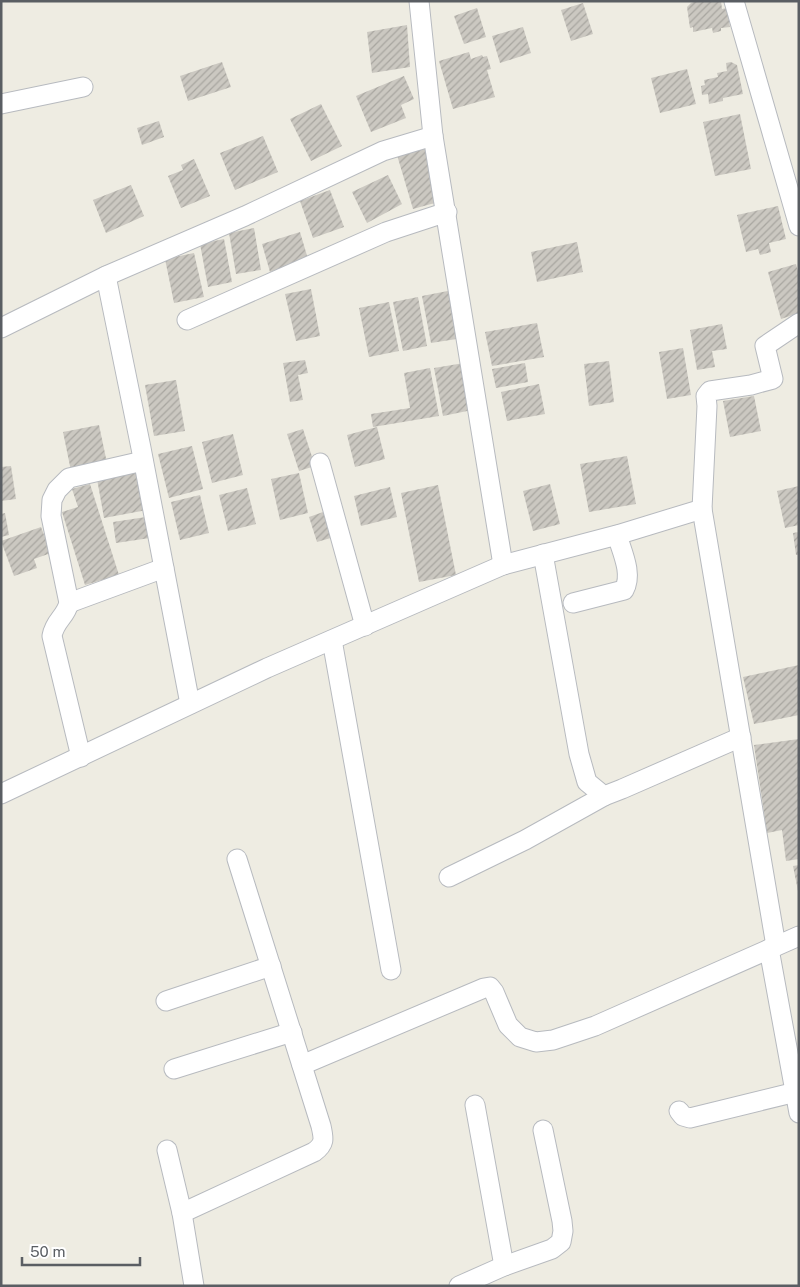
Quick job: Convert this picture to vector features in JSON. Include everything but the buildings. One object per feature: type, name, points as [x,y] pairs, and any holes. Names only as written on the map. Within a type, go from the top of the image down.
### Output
[{"type":"street","points":[[419,1],[433,136],[447,212],[503,565]]},
{"type":"street","points":[[734,1],[799,226]]},
{"type":"street","points":[[1,104],[83,87]]},
{"type":"street","points":[[1,328],[106,276],[245,216],[383,151],[433,136]]},
{"type":"street","points":[[186,320],[386,232],[447,212]]},
{"type":"street","points":[[106,276],[190,704]]},
{"type":"street","points":[[799,323],[765,346],[773,379],[751,386],[710,391],[706,396],[702,509],[740,736],[799,1113]]},
{"type":"street","points":[[81,757],[52,636],[58,620],[66,614],[69,603],[51,516],[52,500],[57,490],[69,478],[143,461]]},
{"type":"street","points":[[320,463],[365,626]]},
{"type":"street","points":[[1,794],[268,668],[503,565],[702,509]]},
{"type":"street","points":[[573,603],[624,590],[628,575],[617,534]]},
{"type":"street","points":[[543,554],[579,754],[587,782],[604,796]]},
{"type":"street","points":[[69,603],[164,568]]},
{"type":"street","points":[[332,640],[391,970]]},
{"type":"street","points":[[448,876],[525,840],[604,796],[740,736]]},
{"type":"street","points":[[182,1213],[314,1152],[321,1147],[324,1138],[322,1126],[237,859]]},
{"type":"street","points":[[302,1065],[490,987],[508,1025],[520,1037],[536,1042],[553,1040],[595,1026],[799,936]]},
{"type":"street","points":[[166,1001],[271,966]]},
{"type":"street","points":[[174,1070],[292,1032]]},
{"type":"street","points":[[679,1111],[683,1116],[690,1118],[796,1092]]},
{"type":"street","points":[[475,1106],[504,1266]]},
{"type":"street","points":[[459,1286],[552,1248],[561,1242],[563,1232],[562,1221],[543,1130]]},
{"type":"street","points":[[167,1150],[182,1213],[194,1286]]}]
